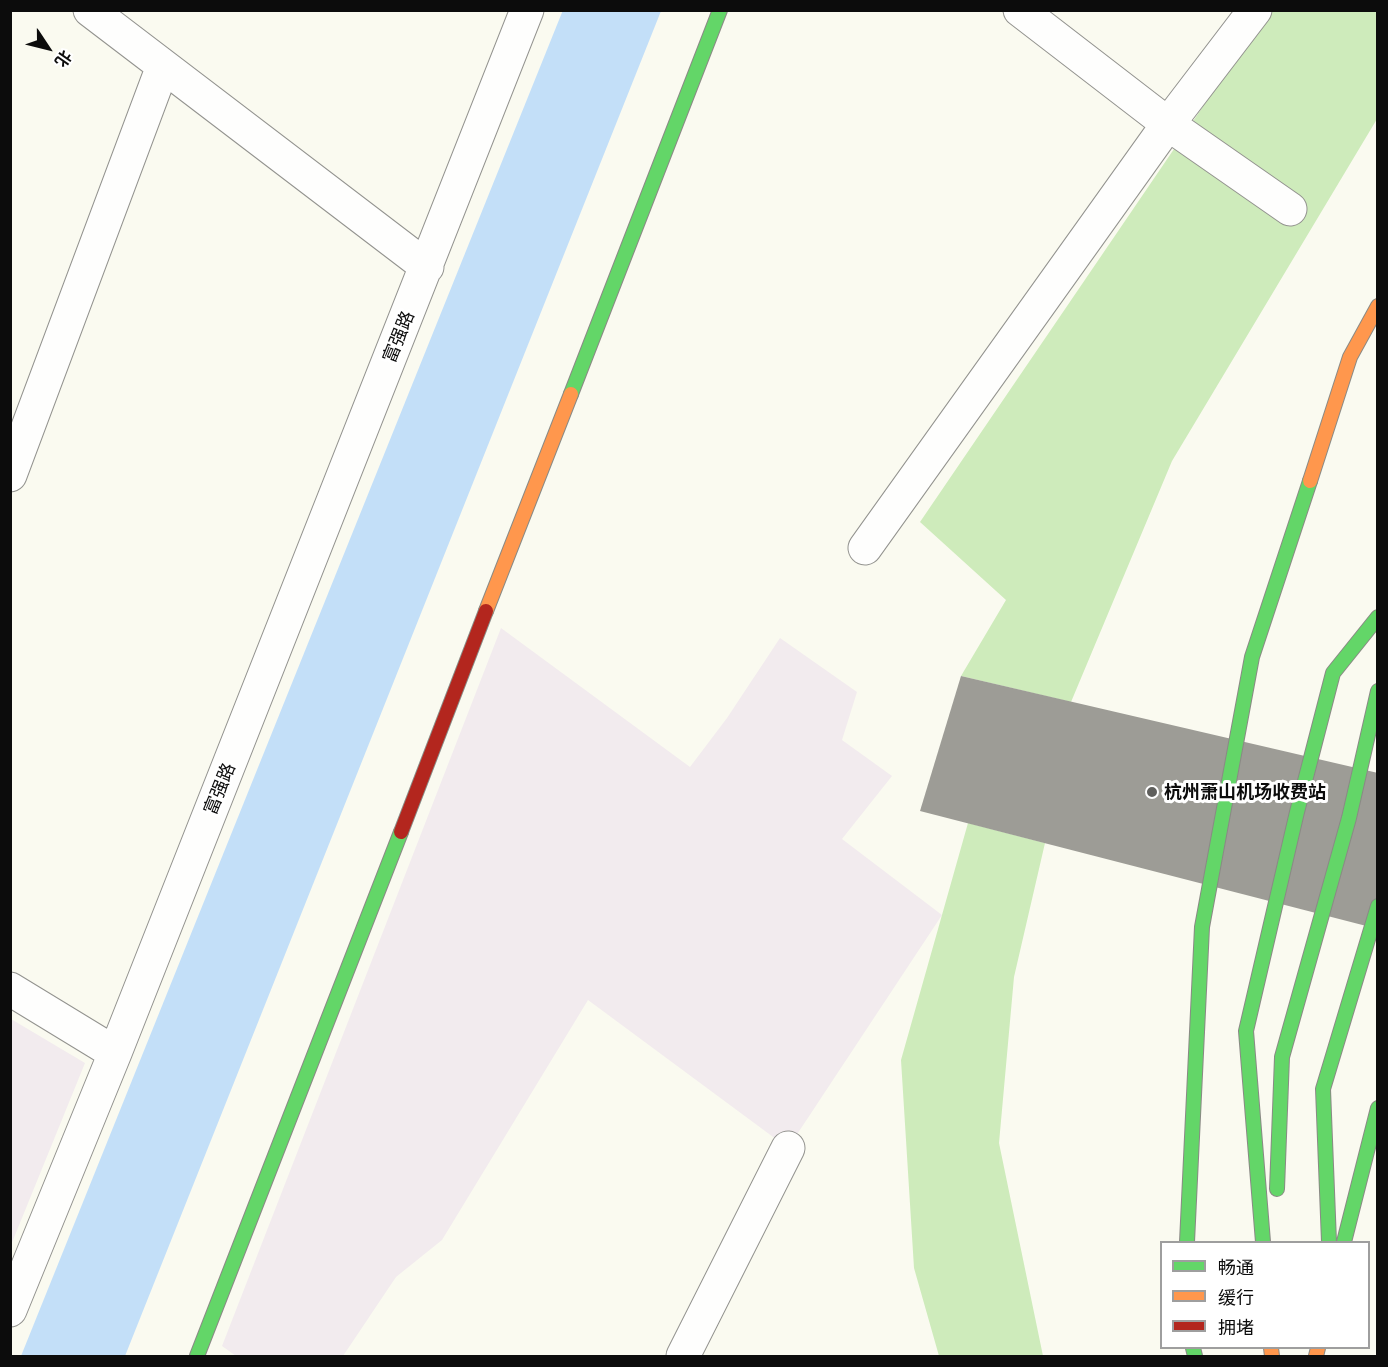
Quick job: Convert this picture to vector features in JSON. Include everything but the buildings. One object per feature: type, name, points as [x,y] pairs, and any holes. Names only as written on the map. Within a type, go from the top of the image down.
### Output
[{"type":"main road","points":[[202,1354],[720,10]]},
{"type":"main road","points":[[1187,1241],[1202,927],[1252,657],[1350,357],[1377,306]]},
{"type":"main road","points":[[1263,1241],[1246,1031],[1297,812],[1333,673],[1377,617]]},
{"type":"main road","points":[[1275,1241],[1282,1057],[1349,818],[1377,691]]},
{"type":"main road","points":[[1329,1241],[1323,1089],[1377,906]]},
{"type":"main road","points":[[1344,1241],[1377,1108]]},
{"type":"street","points":[[90,10],[427,267]]},
{"type":"street","name":"富强路","points":[[10,1310],[115,1053],[527,10]]},
{"type":"street","points":[[1020,10],[1168,124],[1290,209]]},
{"type":"street","points":[[865,548],[1168,124],[1255,10]]},
{"type":"street","points":[[10,475],[163,66]]},
{"type":"street","points":[[10,989],[115,1053]]},
{"type":"street","points":[[683,1356],[788,1148]]},
{"type":"shaded area","points":[[501,628],[690,767],[727,718],[780,638],[857,692],[842,740],[892,776],[842,839],[942,915],[788,1148],[588,1000],[442,1240],[396,1277],[343,1356],[236,1356],[222,1346]]},
{"type":"shaded area","points":[[11,1019],[85,1063],[11,1245]]},
{"type":"green space","points":[[1268,11],[1377,11],[1377,119],[1172,461],[1071,702],[961,676],[1006,600],[920,522]]},
{"type":"green space","points":[[968,823],[1045,843],[1014,977],[999,1143],[1043,1356],[939,1356],[914,1268],[901,1060]]},
{"type":"water","points":[[563,10],[661,11],[125,1356],[21,1356]]},
{"type":"traffic: fast","points":[[571,394],[720,10]]},
{"type":"traffic: fast","points":[[1187,1241],[1202,927],[1252,657],[1310,481]]},
{"type":"traffic: fast","points":[[1263,1241],[1246,1031],[1297,812],[1333,673],[1378,617]]},
{"type":"traffic: fast","points":[[1277,1189],[1282,1057],[1349,818],[1378,691]]},
{"type":"traffic: fast","points":[[197,1356],[401,832]]},
{"type":"traffic: fast","points":[[1329,1241],[1323,1089],[1378,906]]},
{"type":"traffic: fast","points":[[1344,1241],[1378,1108]]},
{"type":"traffic: fast","points":[[1193,1349],[1195,1356]]},
{"type":"traffic: slow","points":[[1310,481],[1350,357],[1378,306]]},
{"type":"traffic: slow","points":[[486,611],[571,394]]},
{"type":"traffic: slow","points":[[1271,1349],[1272,1356]]},
{"type":"traffic: slow","points":[[1316,1356],[1318,1349]]},
{"type":"traffic: jam","points":[[401,832],[486,611]]},
{"type":"place","name":"杭州萧山机场收费站","points":[[1152,792]]}]
